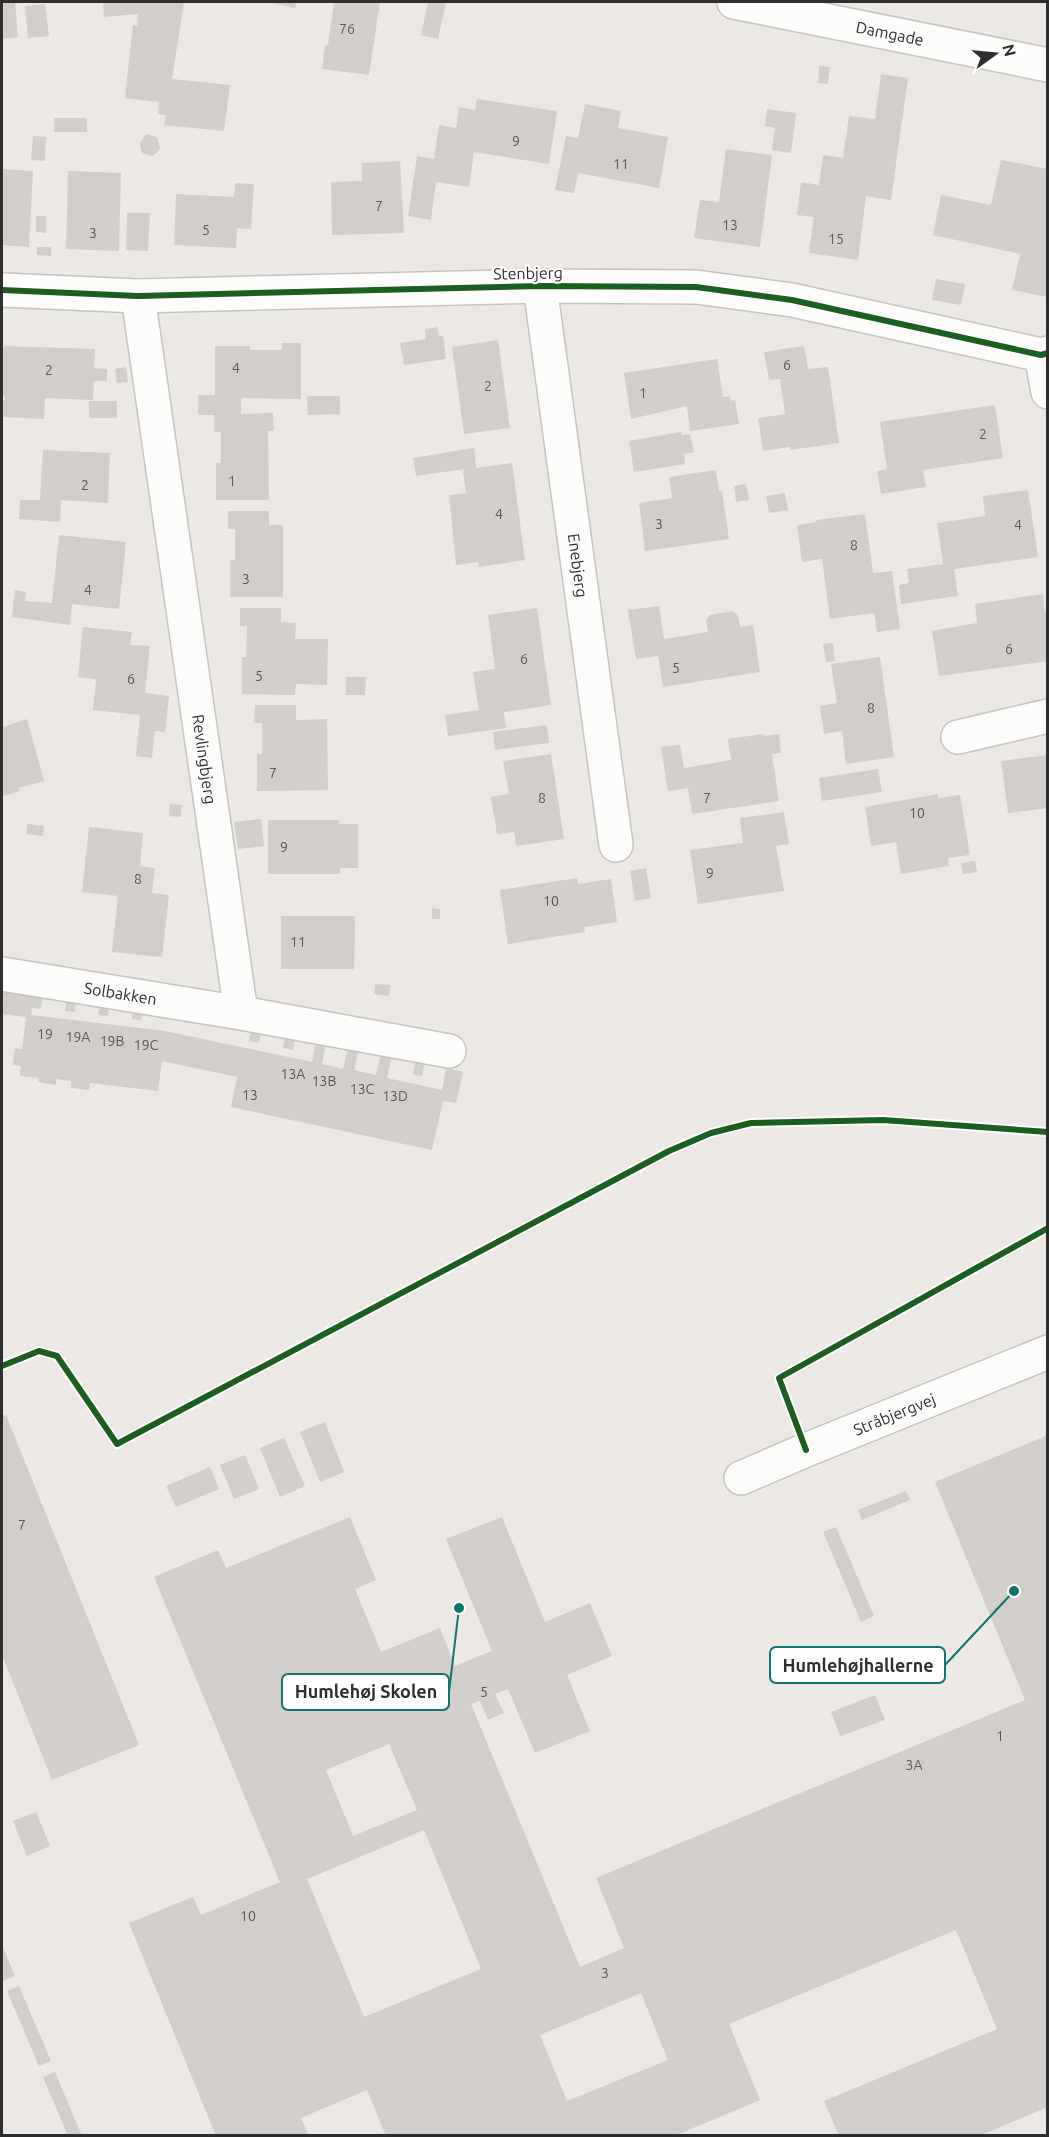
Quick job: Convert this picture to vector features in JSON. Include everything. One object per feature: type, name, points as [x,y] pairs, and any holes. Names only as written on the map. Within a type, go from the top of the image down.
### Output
[{"type":"street","name":"Damgade","points":[[734,2],[1047,65]]},
{"type":"street","name":"Stenbjerg","points":[[2,290],[138,297],[540,286],[696,287],[792,300],[1044,354]]},
{"type":"street","name":"Enebjerg","points":[[540,286],[616,845]]},
{"type":"street","name":"Revlingbjerg","points":[[138,297],[241,1013]]},
{"type":"street","points":[[1044,354],[1047,392]]},
{"type":"street","points":[[958,737],[1047,716]]},
{"type":"street","name":"Solbakken","points":[[2,974],[241,1013]]},
{"type":"street","points":[[241,1013],[448,1051]]},
{"type":"street","name":"Stråbjergvej","points":[[741,1478],[1047,1352]]},
{"type":"building","points":[[2,2],[15,2],[18,37],[2,39]]},
{"type":"building","points":[[103,2],[184,2],[172,79],[230,85],[224,131],[164,125],[166,115],[158,114],[159,102],[125,98],[133,25],[137,26],[138,14],[104,17]]},
{"type":"building","points":[[266,2],[297,2],[295,8]]},
{"type":"building","points":[[334,2],[380,2],[369,75],[322,69]]},
{"type":"building","points":[[428,2],[446,2],[438,39],[421,35]]},
{"type":"building","points":[[45,4],[49,36],[28,38],[25,6]]},
{"type":"building","points":[[819,66],[830,67],[828,84],[818,83]]},
{"type":"building","points":[[881,74],[908,78],[891,200],[866,196],[858,260],[809,253],[814,217],[797,215],[801,182],[819,185],[823,155],[843,158],[849,116],[875,119]]},
{"type":"building","points":[[477,99],[557,111],[549,164],[474,152],[469,187],[436,182],[431,220],[408,216],[417,156],[434,159],[439,125],[456,128],[459,107],[475,110]]},
{"type":"building","points":[[585,104],[621,111],[618,128],[668,137],[659,188],[578,173],[574,193],[555,190],[566,136],[578,138]]},
{"type":"building","points":[[767,109],[796,113],[791,153],[772,150],[775,128],[765,126]]},
{"type":"building","points":[[54,118],[87,118],[87,132],[54,132]]},
{"type":"building","points":[[146,134],[157,137],[160,149],[153,156],[142,153],[140,143]]},
{"type":"building","points":[[33,136],[46,137],[45,161],[31,160]]},
{"type":"building","points":[[726,149],[772,155],[760,247],[694,238],[700,200],[719,202]]},
{"type":"building","points":[[1001,160],[1048,169],[1048,297],[1012,290],[1020,254],[933,235],[941,195],[991,205]]},
{"type":"building","points":[[400,161],[404,233],[332,235],[331,182],[362,181],[362,163]]},
{"type":"building","points":[[2,169],[33,171],[29,247],[2,245]]},
{"type":"building","points":[[68,171],[121,173],[119,251],[66,249]]},
{"type":"building","points":[[235,183],[254,184],[251,229],[237,228],[236,248],[174,245],[176,194],[234,197]]},
{"type":"building","points":[[127,213],[150,213],[148,251],[126,250]]},
{"type":"building","points":[[36,216],[46,216],[46,233],[36,232]]},
{"type":"building","points":[[37,247],[51,247],[51,256],[37,255]]},
{"type":"building","points":[[936,279],[965,284],[961,305],[932,300]]},
{"type":"building","points":[[437,327],[439,336],[443,336],[446,359],[404,365],[400,343],[426,339],[425,329]]},
{"type":"building","points":[[498,340],[510,428],[464,434],[452,347]]},
{"type":"building","points":[[282,343],[301,343],[301,399],[241,398],[241,414],[273,413],[274,431],[268,431],[269,500],[216,500],[216,463],[221,463],[221,432],[214,432],[214,415],[198,415],[198,395],[215,395],[215,346],[250,346],[250,350],[282,350]]},
{"type":"building","points":[[4,346],[95,349],[94,368],[107,369],[107,381],[94,381],[93,400],[45,398],[44,419],[3,417],[2,400],[5,400],[5,397],[2,396],[2,348]]},
{"type":"building","points":[[804,346],[808,369],[828,367],[839,443],[790,450],[790,447],[763,451],[758,418],[785,414],[780,379],[769,380],[764,352]]},
{"type":"building","points":[[717,359],[723,397],[730,396],[731,401],[735,400],[739,424],[690,431],[687,406],[631,419],[624,373]]},
{"type":"building","points":[[126,367],[128,382],[117,383],[115,369]]},
{"type":"building","points":[[307,396],[340,396],[340,414],[308,415]]},
{"type":"building","points":[[89,401],[117,401],[117,418],[89,418]]},
{"type":"building","points":[[995,405],[1003,458],[923,470],[926,487],[881,494],[877,471],[887,469],[880,422]]},
{"type":"building","points":[[681,432],[682,435],[690,434],[694,452],[684,454],[685,464],[634,472],[629,441]]},
{"type":"building","points":[[474,448],[476,468],[512,463],[525,560],[479,567],[478,562],[456,565],[449,495],[466,493],[463,472],[465,469],[416,476],[413,458]]},
{"type":"building","points":[[43,450],[110,453],[108,503],[61,500],[60,522],[19,519],[20,500],[40,500]]},
{"type":"building","points":[[716,470],[719,491],[722,491],[729,539],[645,551],[639,503],[672,498],[669,477]]},
{"type":"building","points":[[746,484],[749,500],[736,502],[734,486]]},
{"type":"building","points":[[1028,490],[1038,557],[954,569],[958,596],[901,604],[899,585],[909,583],[907,569],[943,564],[937,523],[985,516],[983,496]]},
{"type":"building","points":[[785,493],[788,510],[769,513],[766,496]]},
{"type":"building","points":[[228,511],[269,511],[269,525],[283,525],[283,597],[230,597],[230,560],[235,560],[235,529],[228,529]]},
{"type":"building","points":[[865,514],[873,573],[892,571],[900,629],[877,632],[874,613],[830,619],[822,559],[802,562],[797,525],[817,522],[816,520]]},
{"type":"building","points":[[59,535],[126,542],[119,609],[72,604],[70,625],[12,617],[15,590],[26,592],[25,601],[52,603]]},
{"type":"building","points":[[1043,594],[1045,613],[1048,613],[1048,661],[939,676],[932,631],[977,623],[975,604]]},
{"type":"building","points":[[659,606],[664,639],[708,632],[706,620],[710,615],[732,611],[738,616],[740,627],[753,625],[760,672],[663,687],[658,656],[636,659],[628,610]]},
{"type":"building","points":[[240,608],[281,608],[281,622],[296,623],[295,639],[328,639],[327,685],[296,684],[295,695],[242,694],[242,657],[246,657],[247,626],[240,626]]},
{"type":"building","points":[[537,608],[551,705],[504,712],[506,728],[448,736],[445,715],[479,710],[473,672],[495,669],[488,615]]},
{"type":"building","points":[[83,627],[132,632],[130,645],[150,646],[145,693],[169,696],[165,732],[155,731],[152,758],[136,756],[140,715],[93,710],[96,679],[78,677]]},
{"type":"building","points":[[833,643],[835,661],[826,662],[823,644]]},
{"type":"building","points":[[880,657],[894,757],[846,764],[842,731],[824,734],[820,706],[837,703],[831,664]]},
{"type":"building","points":[[346,677],[366,677],[365,695],[346,695]]},
{"type":"building","points":[[255,705],[296,705],[296,720],[327,719],[328,790],[257,791],[257,754],[262,754],[262,723],[254,723]]},
{"type":"building","points":[[27,719],[44,781],[19,788],[20,791],[4,796],[2,727]]},
{"type":"building","points":[[547,725],[549,743],[495,750],[493,732]]},
{"type":"building","points":[[763,734],[764,736],[779,734],[781,753],[772,754],[779,801],[692,814],[688,788],[668,791],[661,747],[680,745],[684,768],[731,760],[728,739]]},
{"type":"building","points":[[551,754],[564,839],[516,846],[514,832],[497,834],[491,797],[509,794],[503,761]]},
{"type":"building","points":[[1048,755],[1048,808],[1008,813],[1001,761]]},
{"type":"building","points":[[878,769],[882,792],[822,801],[819,778]]},
{"type":"building","points":[[938,794],[938,798],[960,795],[970,855],[948,858],[949,866],[901,874],[896,842],[871,846],[865,807]]},
{"type":"building","points":[[170,804],[182,805],[181,817],[169,816]]},
{"type":"building","points":[[784,812],[789,844],[776,846],[784,891],[698,904],[690,850],[743,843],[740,818]]},
{"type":"building","points":[[261,819],[264,846],[238,849],[234,822]]},
{"type":"building","points":[[268,820],[339,820],[339,824],[358,824],[358,868],[340,868],[340,874],[268,874]]},
{"type":"building","points":[[27,824],[44,826],[43,836],[26,834]]},
{"type":"building","points":[[89,827],[143,833],[140,866],[155,868],[152,893],[169,895],[162,957],[112,952],[118,896],[82,892]]},
{"type":"building","points":[[975,861],[977,872],[963,874],[961,863]]},
{"type":"building","points":[[646,868],[651,898],[635,901],[630,871]]},
{"type":"building","points":[[577,878],[578,884],[611,879],[617,922],[584,927],[585,932],[508,944],[500,890]]},
{"type":"building","points":[[432,908],[440,909],[440,919],[432,919]]},
{"type":"building","points":[[281,916],[355,916],[354,969],[281,969]]},
{"type":"building","points":[[375,984],[390,985],[389,996],[374,994]]},
{"type":"building","points":[[2,990],[43,995],[41,1009],[32,1008],[31,1015],[165,1031],[312,1062],[316,1040],[326,1042],[322,1064],[343,1069],[348,1047],[359,1049],[354,1070],[376,1075],[381,1054],[392,1056],[387,1078],[442,1090],[446,1068],[463,1072],[456,1103],[443,1101],[432,1150],[231,1107],[237,1077],[162,1061],[158,1091],[90,1083],[89,1090],[71,1088],[71,1081],[56,1079],[56,1085],[38,1082],[39,1078],[20,1076],[21,1066],[13,1065],[15,1048],[22,1049],[26,1017],[2,1014]]},
{"type":"building","points":[[67,997],[76,998],[75,1012],[65,1011]]},
{"type":"building","points":[[100,1001],[109,1002],[108,1016],[98,1015]]},
{"type":"building","points":[[134,1005],[143,1006],[141,1020],[132,1019]]},
{"type":"building","points":[[252,1026],[262,1028],[259,1043],[249,1041]]},
{"type":"building","points":[[285,1034],[295,1035],[293,1050],[283,1048]]},
{"type":"building","points":[[415,1061],[425,1063],[422,1076],[413,1075]]},
{"type":"building","points":[[6,1415],[139,1745],[52,1780],[2,1655],[2,1416]]},
{"type":"building","points":[[325,1422],[344,1472],[320,1482],[300,1432]]},
{"type":"building","points":[[1048,1435],[1048,2107],[979,2136],[839,2136],[824,2101],[997,2029],[956,1930],[729,2024],[760,2100],[674,2136],[386,2136],[367,2090],[301,2118],[309,2136],[216,2136],[129,1923],[193,1897],[201,1915],[280,1882],[154,1577],[218,1550],[226,1568],[350,1517],[376,1580],[355,1589],[381,1652],[440,1628],[455,1666],[492,1651],[446,1539],[502,1517],[545,1622],[590,1603],[612,1656],[567,1675],[590,1731],[535,1753],[508,1689],[495,1694],[504,1713],[488,1720],[480,1701],[471,1704],[580,1967],[624,1948],[596,1878],[1025,1700],[935,1482]],"holes":[[[389,1744],[417,1810],[353,1836],[326,1770]],[[424,1830],[481,1969],[364,2017],[307,1879]],[[641,1993],[668,2060],[567,2101],[540,2035]]]},
{"type":"building","points":[[284,1438],[305,1486],[280,1497],[260,1448]]},
{"type":"building","points":[[245,1455],[259,1489],[234,1499],[220,1465]]},
{"type":"building","points":[[210,1467],[219,1489],[176,1507],[166,1486]]},
{"type":"building","points":[[906,1491],[910,1500],[862,1520],[858,1510]]},
{"type":"building","points":[[836,1527],[874,1616],[861,1622],[823,1532]]},
{"type":"building","points":[[875,1695],[885,1720],[840,1736],[831,1712]]},
{"type":"building","points":[[36,1812],[50,1846],[27,1856],[13,1821]]},
{"type":"building","points":[[2,1945],[15,1976],[3,1981],[2,1978]]},
{"type":"building","points":[[19,1986],[51,2061],[39,2066],[7,1991]]},
{"type":"building","points":[[55,2072],[82,2136],[68,2136],[43,2077]]},
{"type":"cycle path","points":[[2,290],[138,296],[540,286],[696,287],[792,300],[1041,355],[1048,353]]},
{"type":"cycle path","points":[[2,1366],[39,1351],[57,1356],[117,1444],[669,1151],[711,1133],[751,1123],[883,1120],[1048,1132]]},
{"type":"cycle path","points":[[806,1450],[779,1378],[1048,1228]]},
{"type":"place","name":"Humlehøjhallerne","points":[[1014,1591]]},
{"type":"place","name":"Humlehøj Skolen","points":[[459,1608]]}]
